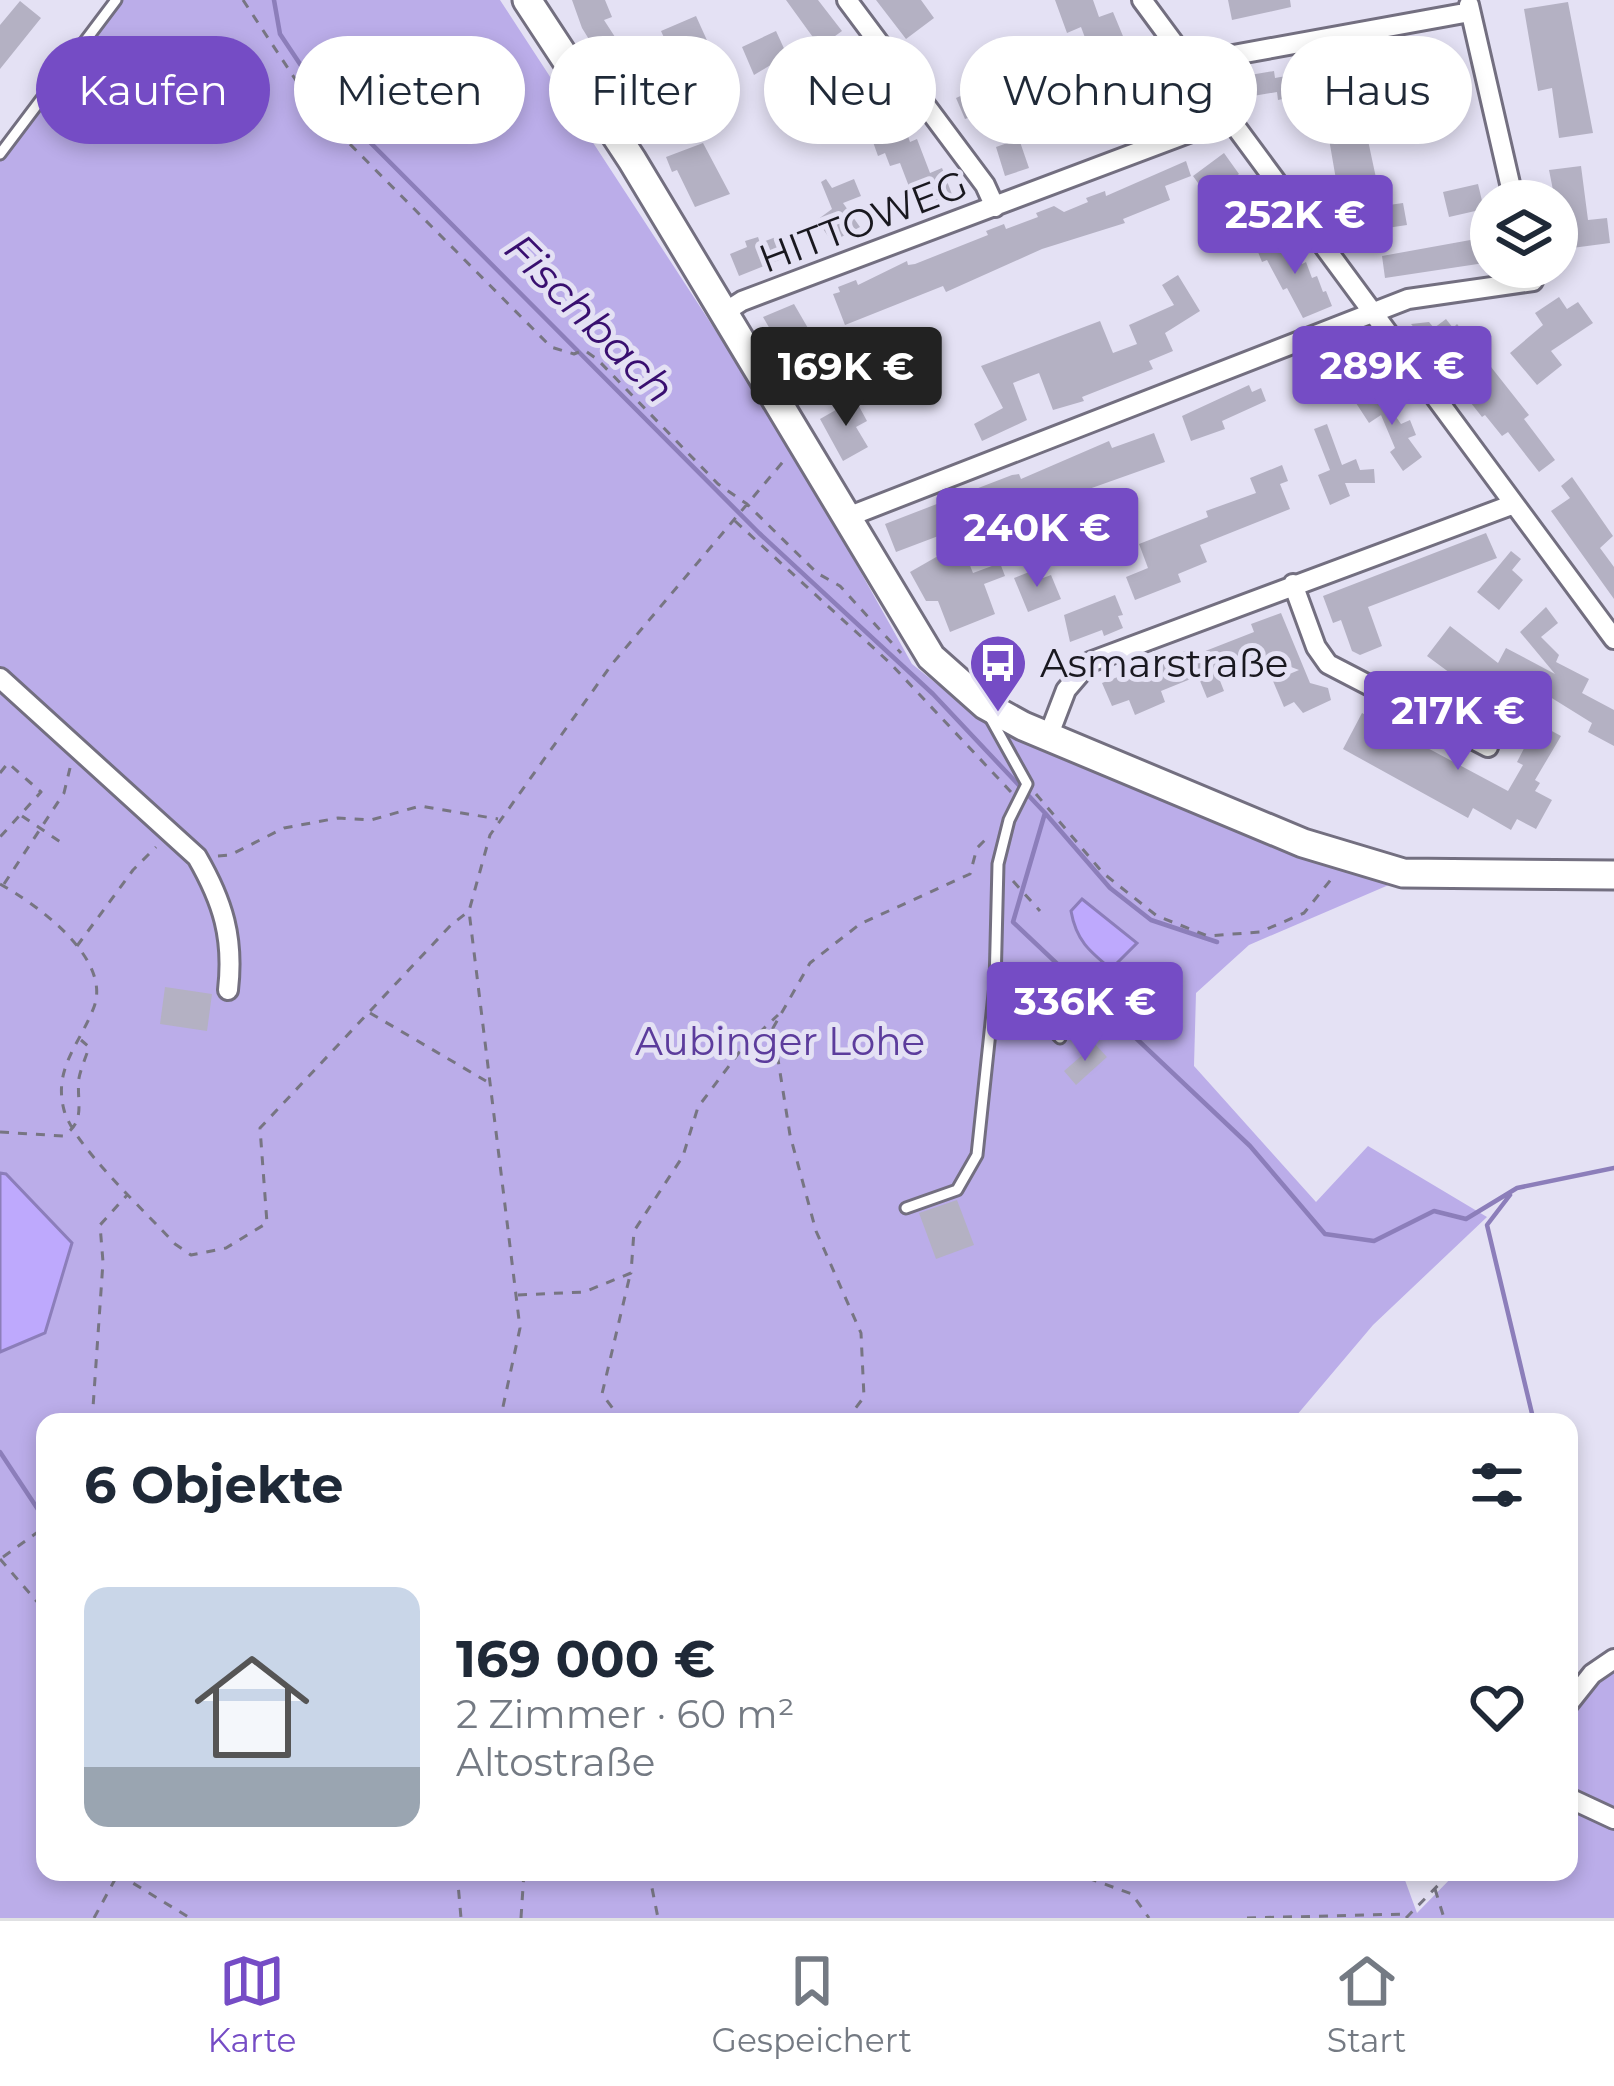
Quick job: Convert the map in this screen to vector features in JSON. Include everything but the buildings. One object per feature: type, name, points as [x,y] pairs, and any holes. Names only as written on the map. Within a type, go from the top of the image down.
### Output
[{"type":"main road","points":[[527,0],[725,312],[931,657],[985,705],[1304,843],[1403,873],[1614,875]]},
{"type":"street","points":[[848,0],[985,185],[995,207]]},
{"type":"street","points":[[1142,0],[1169,36]]},
{"type":"street","points":[[1257,50],[1469,6],[1509,180]]},
{"type":"street","name":"HITTOWEG","points":[[725,312],[1161,144]]},
{"type":"street","points":[[1249,144],[1614,639]]},
{"type":"street","points":[[844,518],[1408,299],[1470,286]]},
{"type":"street","points":[[1048,736],[1066,690],[1090,662],[1514,504]]},
{"type":"street","points":[[1293,584],[1316,647],[1328,664],[1488,747]]},
{"type":"street","points":[[0,678],[196,857],[227,920],[232,955],[228,990]]},
{"type":"street","points":[[1578,1692],[1592,1674],[1614,1659]]},
{"type":"street","points":[[1578,1802],[1614,1820]]},
{"type":"lane","points":[[0,154],[116,0]]},
{"type":"lane","points":[[907,1208],[957,1190],[973,1168],[993,1005],[998,864],[1009,820],[1027,784],[985,705]]},
{"type":"lane","points":[[993,1005],[1011,1002],[1033,1011],[1060,1038]]},
{"type":"path","points":[[243,0],[307,97],[335,129],[538,335],[551,347],[574,354],[584,350],[627,386],[718,484],[747,505],[817,573],[840,586],[907,659]]},
{"type":"path","points":[[502,1413],[520,1328],[469,910],[490,835],[612,664],[800,441]]},
{"type":"path","points":[[735,520],[890,663],[1018,800]]},
{"type":"path","points":[[76,746],[64,793],[1,885],[46,914],[77,946],[95,981],[96,1003],[59,1081],[72,1131],[175,1244],[191,1255],[226,1248],[267,1222],[260,1128],[469,910]]},
{"type":"path","points":[[0,772],[8,764],[40,792],[0,837]]},
{"type":"path","points":[[1027,784],[1103,873],[1156,916],[1208,936],[1260,932],[1304,913],[1350,857]]},
{"type":"path","points":[[196,857],[230,855],[284,828],[338,818],[371,820],[420,806],[500,819]]},
{"type":"path","points":[[20,815],[62,842]]},
{"type":"path","points":[[77,946],[134,870],[170,832]]},
{"type":"path","points":[[851,1413],[864,1397],[861,1333],[816,1231],[790,1136],[773,1028],[810,963],[860,924],[970,874],[977,848],[992,833]]},
{"type":"path","points":[[1014,882],[1040,911]]},
{"type":"path","points":[[616,1413],[602,1394],[631,1273],[634,1231],[683,1156],[698,1107],[741,1050],[784,1009]]},
{"type":"path","points":[[368,1012],[489,1082]]},
{"type":"path","points":[[0,1132],[63,1136],[72,1131],[78,1122],[79,1080],[89,1047],[78,1037]]},
{"type":"path","points":[[93,1413],[103,1262],[100,1225],[129,1192]]},
{"type":"path","points":[[516,1295],[584,1292],[631,1273]]},
{"type":"path","points":[[36,1534],[0,1559],[36,1601]]},
{"type":"path","points":[[94,1918],[114,1881]]},
{"type":"path","points":[[131,1881],[190,1918]]},
{"type":"path","points":[[458,1881],[461,1918]]},
{"type":"path","points":[[521,1918],[523,1881]]},
{"type":"path","points":[[652,1881],[658,1918]]},
{"type":"path","points":[[1096,1881],[1132,1894],[1149,1918]]},
{"type":"path","points":[[1247,1918],[1406,1916],[1441,1881]]},
{"type":"path","points":[[1435,1887],[1444,1918]]},
{"type":"green space","name":"Aubinger Lohe","points":[[122,0],[500,0],[523,36],[294,36],[294,144],[525,144],[525,38],[549,75],[549,144],[594,144],[787,440],[912,664],[977,716],[1391,884],[1249,945],[1196,993],[1194,1066],[1316,1202],[1368,1146],[1487,1217],[1373,1325],[1299,1413],[36,1413],[36,1881],[1405,1881],[1417,1913],[1448,1881],[1578,1881],[1578,1809],[1614,1826],[1614,1918],[0,1918],[0,1352],[45,1333],[72,1244],[0,1173],[0,161],[36,113],[36,144],[270,144],[270,36],[95,36]]},
{"type":"green space","points":[[1614,1664],[1614,1817],[1578,1800],[1579,1696]]},
{"type":"shaded area","points":[[1082,899],[1137,943],[1111,969],[1076,930],[1071,911]]},
{"type":"shaded area","points":[[0,1173],[72,1243],[45,1333],[0,1352]]},
{"type":"waterway","name":"Fischbach","points":[[274,0],[280,34],[316,88],[759,533],[933,694],[1045,813],[1013,922],[1250,1146],[1325,1234],[1374,1241],[1434,1211],[1466,1219],[1517,1188],[1614,1168]]},
{"type":"waterway","points":[[1045,813],[1110,888],[1151,920],[1217,942]]},
{"type":"waterway","points":[[1510,1195],[1487,1225],[1532,1413]]},
{"type":"waterway","points":[[0,1452],[36,1506]]},
{"type":"place","name":"Asmarstraße","points":[[998,714]]}]
